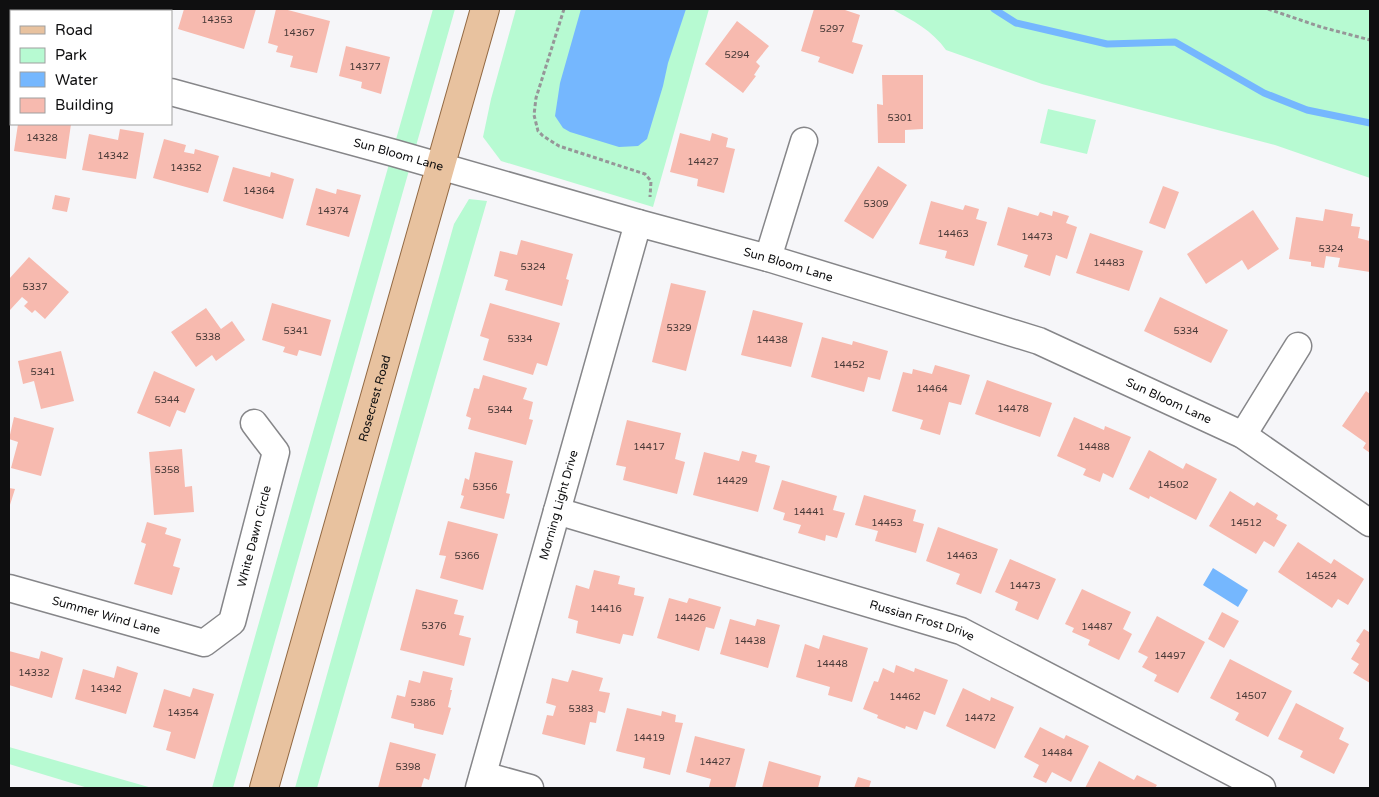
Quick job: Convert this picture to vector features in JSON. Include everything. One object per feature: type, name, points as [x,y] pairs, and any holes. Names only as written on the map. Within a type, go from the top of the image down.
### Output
[{"type":"main road","name":"Rosecrest Road","points":[[264,788],[485,9]]},
{"type":"street","name":"Sun Bloom Lane","points":[[172,92],[768,258],[1039,341],[1243,435],[1370,523]]},
{"type":"street","points":[[768,258],[804,141]]},
{"type":"street","name":"Morning Light Drive","points":[[481,781],[638,223]]},
{"type":"street","points":[[1243,435],[1298,346]]},
{"type":"street","name":"White Dawn Circle","points":[[204,643],[232,622],[276,452],[254,423]]},
{"type":"street","name":"Russian Frost Drive","points":[[557,510],[961,631],[1262,788]]},
{"type":"street","name":"Summer Wind Lane","points":[[9,588],[204,643]]},
{"type":"street","points":[[481,781],[530,788]]},
{"type":"path","points":[[563,9],[536,98],[535,123],[543,136],[559,146],[645,174],[651,181],[650,197]]},
{"type":"path","points":[[1268,9],[1321,27],[1370,40]]},
{"type":"green space","points":[[433,9],[455,9],[233,788],[212,788]]},
{"type":"green space","points":[[516,9],[709,9],[653,207],[501,161],[483,137],[491,99]]},
{"type":"green space","points":[[892,9],[1370,9],[1370,178],[1275,145],[1042,84],[946,50],[935,37]]},
{"type":"green space","points":[[1048,109],[1096,120],[1087,154],[1040,143]]},
{"type":"green space","points":[[469,199],[487,201],[317,788],[295,788],[454,224]]},
{"type":"green space","points":[[9,747],[152,788],[88,788],[9,764]]},
{"type":"water","points":[[581,9],[686,9],[668,63],[647,139],[638,146],[619,147],[570,132],[563,128],[555,116],[560,83]]},
{"type":"water","points":[[1213,568],[1248,590],[1238,607],[1203,585]]},
{"type":"building","points":[[124,9],[161,9],[160,10]]},
{"type":"building","points":[[184,9],[256,9],[244,49],[178,29]]},
{"type":"building","points":[[276,9],[284,9],[330,21],[317,73],[290,67],[293,56],[276,52],[278,46],[268,43]]},
{"type":"building","points":[[814,9],[842,9],[860,15],[852,42],[863,45],[853,74],[818,62],[820,57],[801,51]]},
{"type":"building","points":[[737,21],[769,46],[756,62],[760,66],[754,75],[756,76],[743,93],[705,64]]},
{"type":"building","points":[[346,46],[390,57],[381,94],[361,88],[362,82],[339,76]]},
{"type":"building","points":[[882,75],[923,75],[923,129],[905,130],[905,143],[878,143],[877,104],[883,105]]},
{"type":"building","points":[[18,125],[71,125],[66,159],[14,151]]},
{"type":"building","points":[[120,129],[144,133],[136,179],[82,170],[89,134],[118,140]]},
{"type":"building","points":[[680,133],[710,141],[712,133],[728,138],[726,147],[735,149],[724,193],[697,186],[698,179],[670,172]]},
{"type":"building","points":[[164,139],[186,145],[184,152],[194,154],[195,149],[219,156],[208,193],[153,178]]},
{"type":"building","points":[[878,166],[907,185],[873,239],[844,221]]},
{"type":"building","points":[[233,167],[270,177],[271,172],[294,179],[283,219],[223,201]]},
{"type":"building","points":[[1163,186],[1179,192],[1165,229],[1149,223]]},
{"type":"building","points":[[316,188],[336,194],[337,189],[361,195],[349,237],[306,225]]},
{"type":"building","points":[[55,195],[70,198],[67,212],[52,209]]},
{"type":"building","points":[[931,201],[963,210],[965,205],[979,209],[976,219],[987,222],[974,266],[945,258],[947,251],[919,244]]},
{"type":"building","points":[[1008,207],[1038,216],[1040,212],[1052,216],[1053,211],[1069,216],[1066,223],[1077,227],[1067,259],[1056,255],[1050,276],[1024,267],[1028,255],[997,245]]},
{"type":"building","points":[[1325,209],[1353,214],[1351,226],[1360,227],[1358,238],[1370,241],[1370,272],[1338,267],[1340,258],[1326,256],[1324,268],[1311,266],[1311,262],[1289,259],[1296,217],[1323,221]]},
{"type":"building","points":[[1253,210],[1279,249],[1248,270],[1242,260],[1206,284],[1187,254]]},
{"type":"building","points":[[1090,233],[1143,251],[1129,291],[1076,273]]},
{"type":"building","points":[[521,240],[573,254],[566,279],[569,280],[562,306],[505,290],[508,280],[494,276],[500,251],[517,255]]},
{"type":"building","points":[[29,257],[69,292],[45,319],[35,310],[32,313],[24,306],[28,302],[22,297],[9,309],[9,279]]},
{"type":"building","points":[[671,283],[706,291],[686,371],[652,362]]},
{"type":"building","points":[[1160,297],[1228,330],[1211,363],[1144,331]]},
{"type":"building","points":[[272,303],[331,320],[321,356],[299,350],[297,356],[283,352],[285,347],[262,340]]},
{"type":"building","points":[[490,303],[560,323],[547,366],[537,363],[533,375],[483,360],[489,339],[480,336]]},
{"type":"building","points":[[206,308],[221,329],[232,321],[245,340],[216,361],[212,355],[196,367],[171,332]]},
{"type":"building","points":[[753,310],[803,323],[791,367],[741,355]]},
{"type":"building","points":[[822,337],[852,345],[853,341],[888,351],[880,380],[868,377],[864,392],[811,377]]},
{"type":"building","points":[[61,351],[74,401],[41,409],[34,381],[23,384],[18,361]]},
{"type":"building","points":[[935,365],[970,375],[961,405],[949,402],[940,435],[920,429],[923,420],[892,411],[903,372],[912,374],[913,369],[932,374]]},
{"type":"building","points":[[154,371],[195,389],[185,413],[177,410],[170,427],[137,413]]},
{"type":"building","points":[[483,375],[527,388],[523,399],[533,402],[529,419],[533,420],[526,445],[468,429],[471,418],[466,416],[474,388],[479,389]]},
{"type":"building","points":[[987,380],[1052,403],[1040,437],[975,414]]},
{"type":"building","points":[[1366,391],[1370,394],[1370,453],[1363,448],[1366,443],[1342,426]]},
{"type":"building","points":[[14,417],[54,428],[41,476],[11,468],[18,442],[9,439]]},
{"type":"building","points":[[1074,417],[1104,430],[1105,426],[1131,437],[1113,478],[1103,473],[1100,482],[1083,475],[1086,469],[1057,456]]},
{"type":"building","points":[[627,420],[681,433],[675,459],[685,462],[677,494],[623,480],[626,467],[616,465]]},
{"type":"building","points":[[182,449],[185,487],[192,486],[194,512],[154,515],[149,452]]},
{"type":"building","points":[[1149,450],[1183,469],[1186,463],[1217,479],[1196,520],[1150,496],[1149,499],[1129,489]]},
{"type":"building","points":[[742,451],[757,455],[755,462],[770,466],[758,512],[693,495],[704,452],[739,461]]},
{"type":"building","points":[[475,452],[513,461],[506,493],[510,494],[504,519],[460,508],[464,496],[461,495],[465,478],[469,480]]},
{"type":"building","points":[[782,480],[837,496],[833,510],[845,513],[837,538],[826,535],[825,541],[798,533],[801,525],[783,520],[785,513],[773,509]]},
{"type":"building","points":[[9,488],[15,489],[9,508]]},
{"type":"building","points":[[1230,491],[1254,506],[1257,502],[1278,515],[1276,519],[1287,525],[1274,547],[1264,541],[1256,554],[1209,526]]},
{"type":"building","points":[[864,495],[916,510],[913,521],[924,524],[916,553],[875,541],[878,531],[855,525]]},
{"type":"building","points":[[448,521],[498,534],[483,590],[440,578],[446,556],[439,555]]},
{"type":"building","points":[[147,522],[167,528],[165,534],[181,539],[173,566],[180,568],[172,595],[134,584],[146,544],[141,542]]},
{"type":"building","points":[[938,527],[998,549],[981,594],[956,584],[960,574],[926,561]]},
{"type":"building","points":[[1298,542],[1331,564],[1334,559],[1364,579],[1348,605],[1338,599],[1332,608],[1278,572]]},
{"type":"building","points":[[1010,559],[1056,579],[1038,620],[1015,610],[1018,602],[995,592]]},
{"type":"building","points":[[594,570],[620,576],[618,584],[635,588],[634,595],[644,597],[633,636],[623,634],[620,644],[576,633],[578,621],[568,618],[576,585],[589,589]]},
{"type":"building","points":[[416,589],[458,600],[454,614],[464,616],[459,635],[471,638],[464,666],[400,650]]},
{"type":"building","points":[[1082,589],[1131,612],[1123,629],[1132,634],[1119,660],[1088,645],[1090,640],[1072,632],[1074,628],[1065,624]]},
{"type":"building","points":[[669,598],[687,603],[689,598],[721,607],[714,629],[706,627],[699,651],[657,638]]},
{"type":"building","points":[[1222,612],[1239,621],[1224,648],[1208,639]]},
{"type":"building","points":[[1157,616],[1205,642],[1178,693],[1154,681],[1157,675],[1142,667],[1148,657],[1138,652]]},
{"type":"building","points":[[730,619],[755,626],[757,619],[780,625],[768,668],[720,654]]},
{"type":"building","points":[[1364,629],[1369,632],[1370,630],[1370,683],[1353,673],[1359,664],[1351,659],[1360,644],[1356,641]]},
{"type":"building","points":[[823,635],[868,648],[852,702],[828,695],[830,687],[796,677],[805,644],[819,649]]},
{"type":"building","points":[[9,651],[39,659],[41,651],[63,658],[52,698],[9,685]]},
{"type":"building","points":[[1230,659],[1292,691],[1268,737],[1235,720],[1239,713],[1210,698]]},
{"type":"building","points":[[896,665],[914,672],[915,668],[948,680],[935,715],[924,711],[917,730],[906,726],[905,729],[877,718],[878,715],[863,709],[874,681],[878,682],[883,668],[894,673]]},
{"type":"building","points":[[117,666],[138,673],[126,714],[75,699],[83,669],[114,678]]},
{"type":"building","points":[[572,670],[603,678],[599,691],[610,693],[605,713],[598,711],[596,723],[590,722],[585,745],[542,734],[547,715],[553,716],[556,706],[546,703],[552,678],[568,682]]},
{"type":"building","points":[[423,671],[453,678],[448,707],[451,708],[443,735],[414,728],[414,724],[391,718],[397,695],[405,697],[409,680],[420,683]]},
{"type":"building","points":[[193,688],[214,694],[195,759],[166,750],[171,732],[153,727],[164,689],[190,697]]},
{"type":"building","points":[[963,688],[990,701],[991,697],[1014,707],[995,749],[946,726]]},
{"type":"building","points":[[1296,703],[1344,728],[1339,739],[1349,744],[1334,774],[1300,757],[1303,751],[1278,739]]},
{"type":"building","points":[[627,708],[661,716],[662,711],[676,715],[675,722],[683,723],[670,775],[643,768],[645,758],[616,751]]},
{"type":"building","points":[[1040,727],[1064,739],[1066,735],[1089,746],[1071,782],[1052,772],[1046,783],[1033,777],[1039,765],[1024,757]]},
{"type":"building","points":[[695,736],[745,749],[735,788],[709,787],[711,779],[686,772]]},
{"type":"building","points":[[390,742],[436,754],[429,780],[424,778],[421,788],[378,788]]},
{"type":"building","points":[[769,761],[821,776],[818,788],[762,788]]},
{"type":"building","points":[[1099,761],[1134,780],[1137,775],[1157,785],[1155,788],[1085,788]]},
{"type":"building","points":[[858,777],[871,781],[869,788],[854,788]]},
{"type":"waterway","points":[[994,9],[1016,23],[1107,44],[1175,42],[1264,93],[1307,110],[1370,123]]}]
